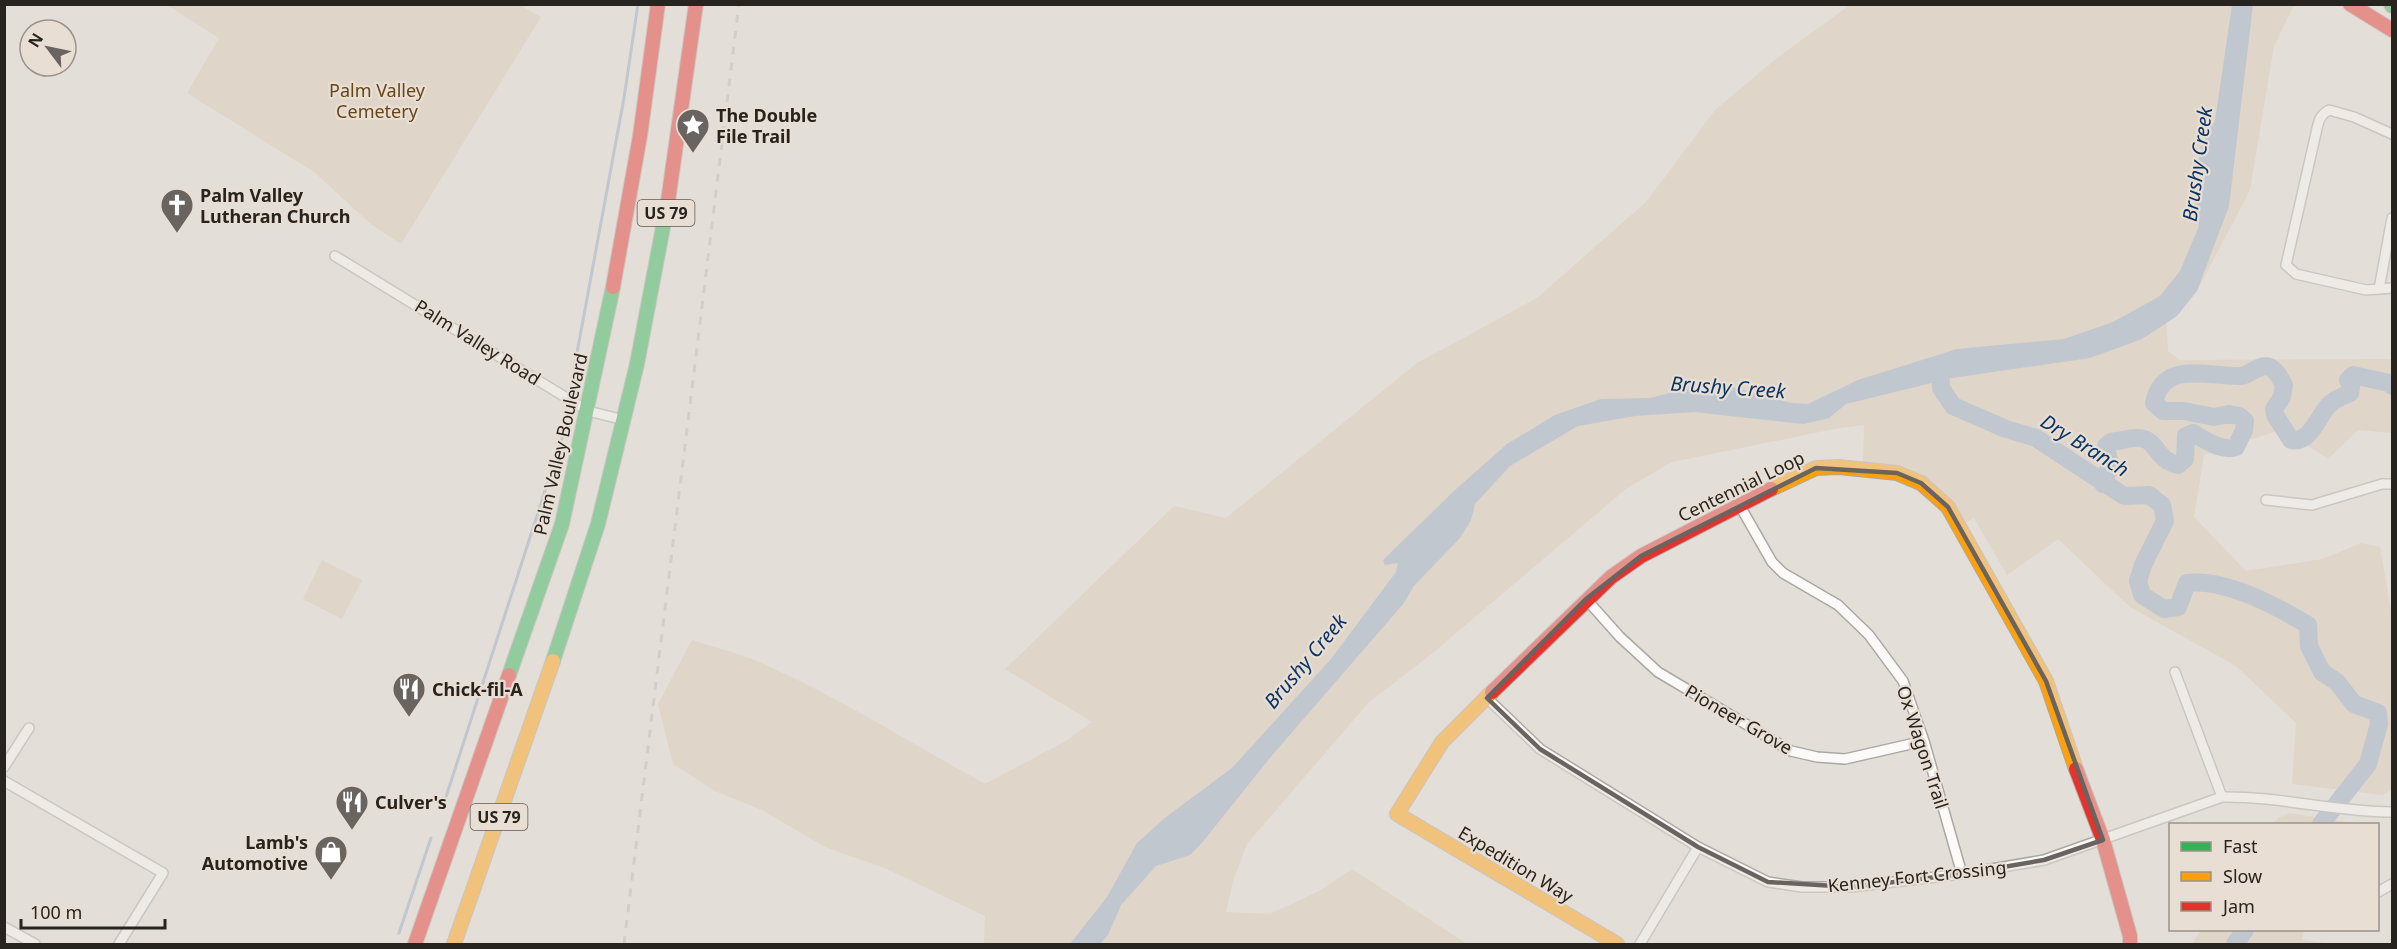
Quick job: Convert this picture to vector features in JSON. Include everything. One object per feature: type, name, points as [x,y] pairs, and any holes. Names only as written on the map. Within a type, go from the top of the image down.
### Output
[{"type":"main road","name":"Palm Valley Boulevard","points":[[415,945],[562,524],[588,411],[629,206],[658,4]]},
{"type":"main road","name":"US 79","points":[[454,945],[598,524],[637,364],[671,185],[696,4]]},
{"type":"main road","points":[[2350,4],[2392,30]]},
{"type":"main road","name":"Centennial Loop","points":[[1397,814],[1442,742],[1611,577],[1641,556],[1796,476],[1816,468],[1839,467],[1897,473],[1921,483],[1948,507],[2046,681],[2063,736],[2103,840]]},
{"type":"main road","name":"Expedition Way","points":[[1397,814],[1617,945]]},
{"type":"main road","points":[[2103,840],[2130,936],[2130,945]]},
{"type":"street","points":[[2392,134],[2354,117],[2329,110],[2324,113],[2320,118],[2316,133],[2286,264],[2296,274],[2366,290],[2392,288]]},
{"type":"street","points":[[2379,289],[2392,218]]},
{"type":"street","name":"Palm Valley Road","points":[[335,256],[588,411],[624,420]]},
{"type":"street","points":[[2266,500],[2312,505],[2382,484],[2392,484]]},
{"type":"street","name":"Ox Wagon Trail","points":[[1740,506],[1763,548],[1783,573],[1838,605],[1869,635],[1904,681],[1924,741],[1962,874]]},
{"type":"street","name":"Pioneer Grove","points":[[1586,599],[1620,637],[1658,672],[1791,751],[1817,757],[1845,759],[1924,741]]},
{"type":"street","points":[[2175,672],[2222,797]]},
{"type":"street","name":"Kenney Fort Crossing","points":[[1487,698],[1540,749],[1698,847],[1768,882],[1802,886],[1851,886],[1962,874],[2044,860],[2222,797],[2249,797],[2366,812],[2392,812]]},
{"type":"street","points":[[4,767],[28,728]]},
{"type":"street","points":[[4,781],[163,873],[119,945]]},
{"type":"street","points":[[1640,945],[1698,847]]},
{"type":"street","points":[[4,927],[35,945]]},
{"type":"highlighted area","points":[[1816,468],[1897,473],[1921,483],[1948,507],[2046,681],[2103,840],[2044,860],[1962,874],[1851,887],[1768,882],[1698,847],[1540,749],[1487,698],[1586,599],[1641,556]]},
{"type":"green space","name":"Palm Valley Cemetery","points":[[167,5],[520,5],[541,17],[401,244],[372,225],[314,172],[187,93],[219,38]]},
{"type":"green space","points":[[1850,5],[2294,5],[2274,46],[2250,190],[2197,291],[2166,318],[2168,351],[2180,360],[2392,359],[2392,433],[2358,430],[2328,459],[2301,441],[2277,431],[2204,455],[2194,517],[2246,571],[2323,559],[2361,543],[2380,547],[2392,617],[2392,789],[2383,795],[2292,784],[2296,723],[2236,666],[2130,607],[2058,539],[2007,575],[1974,518],[1963,524],[1937,490],[1921,476],[1901,467],[1863,463],[1864,425],[1672,462],[1627,488],[1429,656],[1368,703],[1247,844],[1233,881],[1226,912],[1270,914],[1319,891],[1352,869],[1467,944],[984,944],[985,916],[887,869],[825,847],[762,810],[715,791],[673,764],[658,704],[692,640],[748,658],[794,678],[985,784],[1066,741],[1092,722],[1005,669],[1174,506],[1226,518],[1417,363],[1537,298],[1646,202],[1715,110],[1777,58]]},
{"type":"green space","points":[[322,560],[362,580],[342,619],[303,599]]},
{"type":"green space","points":[[2289,813],[2354,823],[2274,823],[2278,818]]},
{"type":"green space","points":[[2200,931],[2304,931],[2302,940],[2334,944],[2192,944]]},
{"type":"water","name":"Brushy Creek","points":[[2232,5],[2253,5],[2229,206],[2197,291],[2177,316],[2142,339],[2090,358],[1952,378],[1846,404],[1829,418],[1804,424],[1694,412],[1635,416],[1578,426],[1510,466],[1475,504],[1471,520],[1460,538],[1413,587],[1404,603],[1269,759],[1201,844],[1190,855],[1156,866],[1121,905],[1108,935],[1100,944],[1070,944],[1107,897],[1137,843],[1166,817],[1232,768],[1331,659],[1396,572],[1398,563],[1385,565],[1383,560],[1455,490],[1507,444],[1555,415],[1601,399],[1650,398],[1714,382],[1791,403],[1808,404],[1858,380],[1957,349],[2064,339],[2113,322],[2160,296],[2180,271],[2199,226],[2192,195],[2204,135],[2215,121]]},
{"type":"waterway","points":[[574,369],[624,98],[638,4]]},
{"type":"waterway","name":"Dry Branch","points":[[1940,366],[1941,388],[1953,406],[2006,429],[2036,438],[2124,496],[2149,495],[2162,505],[2165,521],[2143,565],[2138,581],[2142,595],[2164,609],[2178,607],[2187,583],[2217,585],[2266,602],[2308,625],[2309,646],[2322,672],[2337,682],[2354,704],[2378,713],[2379,724],[2368,764],[2322,823]]},
{"type":"waterway","points":[[2103,484],[2110,465],[2106,446],[2111,442],[2135,438],[2144,439],[2169,462],[2178,465],[2185,459],[2186,436],[2193,433],[2219,447],[2236,447],[2244,430],[2245,421],[2239,416],[2229,414],[2214,417],[2184,411],[2163,411],[2154,403],[2159,389],[2167,380],[2177,375],[2202,373],[2240,376],[2262,367],[2270,367],[2284,385],[2282,397],[2274,409],[2275,415],[2291,440],[2303,438],[2331,403],[2350,393],[2351,387],[2348,380],[2353,375],[2389,383],[2392,386]]},
{"type":"waterway","points":[[444,803],[567,423]]},
{"type":"waterway","points":[[399,933],[431,838]]},
{"type":"waterway","name":"Dry Branch","points":[[2235,944],[2244,931]]},
{"type":"railway","points":[[624,944],[739,4]]},
{"type":"traffic: fast","points":[[553,661],[598,524],[637,364],[668,201]]},
{"type":"traffic: fast","points":[[509,675],[562,524],[613,287]]},
{"type":"traffic: slow","points":[[1771,489],[1816,468],[1839,467],[1897,473],[1921,483],[1948,507],[2046,681],[2076,769]]},
{"type":"traffic: slow","points":[[454,944],[553,661]]},
{"type":"traffic: slow","points":[[1492,692],[1442,742],[1397,814],[1617,944]]},
{"type":"traffic: jam","points":[[613,287],[640,136],[658,4]]},
{"type":"traffic: jam","points":[[668,201],[696,4]]},
{"type":"traffic: jam","points":[[2350,4],[2392,30]]},
{"type":"traffic: jam","points":[[1492,692],[1611,577],[1641,556],[1771,489]]},
{"type":"traffic: jam","points":[[415,944],[509,675]]},
{"type":"traffic: jam","points":[[2076,769],[2103,840],[2130,936],[2130,944]]},
{"type":"place","name":"The Double File Trail","points":[[693,154]]},
{"type":"place","name":"Palm Valley Lutheran Church","points":[[177,234]]},
{"type":"place","name":"Chick-fil-A","points":[[409,718]]},
{"type":"place","name":"Culver's","points":[[352,831]]},
{"type":"place","name":"Lamb's Automotive","points":[[331,881]]}]
